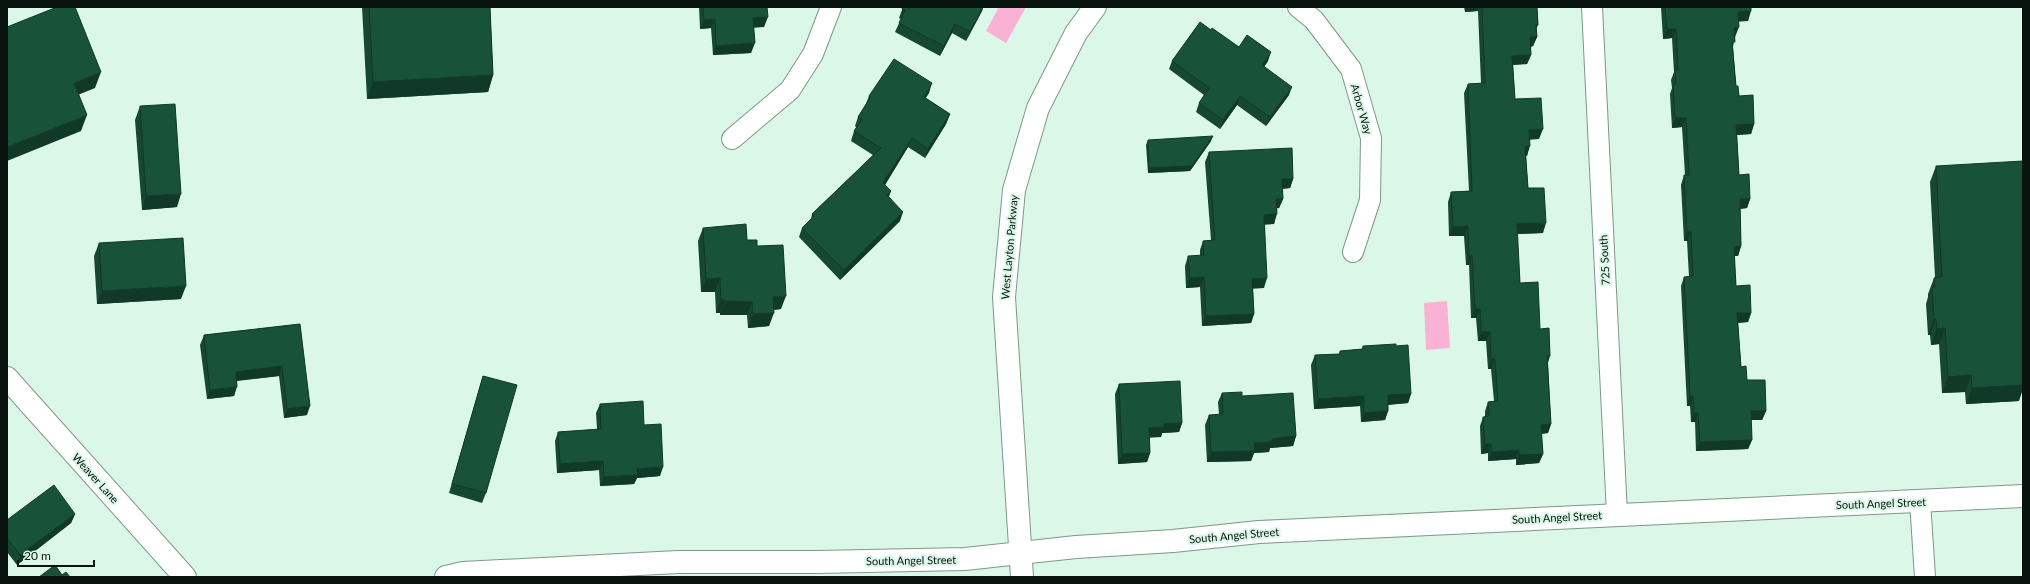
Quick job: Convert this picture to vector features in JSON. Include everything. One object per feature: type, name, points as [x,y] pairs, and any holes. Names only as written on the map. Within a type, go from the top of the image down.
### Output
[{"type":"main road","name":"West Layton Parkway","points":[[1022,577],[1004,297],[1014,190],[1038,108],[1076,33],[1095,7]]},
{"type":"main road","name":"Weaver Lane","points":[[7,378],[185,577]]},
{"type":"main road","name":"South Angel Street","points":[[446,577],[463,573],[678,562],[941,560],[1259,532],[2023,496]]},
{"type":"street","points":[[732,139],[790,90],[813,54],[831,7]]},
{"type":"street","name":"Arbor Way","points":[[1298,7],[1314,20],[1351,70],[1371,138],[1370,200],[1352,252]]},
{"type":"street","name":"725 South","points":[[1592,7],[1617,514]]},
{"type":"street","points":[[1920,501],[1924,577]]},
{"type":"shaded area","points":[[999,7],[1026,7],[1006,43],[986,31]]},
{"type":"shaded area","points":[[1447,301],[1450,348],[1426,350],[1424,303]]},
{"type":"building","points":[[57,7],[75,7],[101,72],[74,83],[87,115],[7,147],[7,27]]},
{"type":"building","points":[[369,7],[490,7],[493,75],[373,82]]},
{"type":"building","points":[[703,7],[767,7],[768,17],[753,18],[755,43],[716,46],[715,19],[704,20]]},
{"type":"building","points":[[903,7],[983,7],[970,32],[955,24],[944,46],[899,23],[905,10],[902,9]]},
{"type":"building","points":[[1482,7],[1537,7],[1537,37],[1530,37],[1531,55],[1512,56],[1515,99],[1541,98],[1543,129],[1529,130],[1530,146],[1525,147],[1528,188],[1544,188],[1546,223],[1517,224],[1520,283],[1538,282],[1540,329],[1549,328],[1550,356],[1547,356],[1551,424],[1541,425],[1543,454],[1519,455],[1519,450],[1492,452],[1491,444],[1485,444],[1483,417],[1489,416],[1488,402],[1498,401],[1495,359],[1491,359],[1490,332],[1481,332],[1480,309],[1475,309],[1472,256],[1469,256],[1468,226],[1453,227],[1451,192],[1472,191],[1468,84],[1485,83]]},
{"type":"building","points":[[1665,7],[1751,7],[1751,11],[1738,12],[1739,27],[1734,28],[1735,42],[1732,42],[1736,86],[1738,86],[1739,96],[1753,95],[1754,124],[1736,125],[1739,175],[1749,174],[1750,199],[1740,199],[1741,246],[1734,247],[1736,286],[1750,285],[1751,313],[1737,313],[1741,367],[1746,366],[1747,380],[1765,380],[1766,411],[1751,411],[1752,440],[1700,442],[1698,413],[1694,413],[1693,396],[1690,396],[1684,277],[1693,276],[1691,232],[1687,232],[1684,175],[1689,175],[1686,118],[1675,118],[1673,85],[1676,84],[1675,70],[1678,70],[1676,29],[1667,29]]},
{"type":"building","points":[[1200,22],[1211,30],[1212,28],[1239,47],[1247,35],[1271,52],[1262,65],[1292,87],[1270,117],[1240,96],[1223,120],[1199,103],[1209,88],[1172,61]]},
{"type":"building","points":[[894,59],[932,83],[924,97],[950,114],[928,149],[912,138],[883,183],[891,191],[887,195],[903,212],[844,270],[802,228],[814,216],[812,214],[881,148],[854,131],[862,119],[858,117],[870,98],[869,96]]},
{"type":"building","points":[[175,104],[181,194],[146,196],[140,106]]},
{"type":"building","points":[[1213,136],[1192,166],[1149,168],[1148,140]]},
{"type":"building","points":[[1292,148],[1293,179],[1282,179],[1283,199],[1276,199],[1277,214],[1264,215],[1267,278],[1252,279],[1254,314],[1206,316],[1204,277],[1190,278],[1188,256],[1204,255],[1203,241],[1215,240],[1209,152]]},
{"type":"building","points":[[2023,161],[2023,385],[1972,388],[1971,375],[1948,377],[1945,328],[1937,329],[1936,319],[1934,319],[1932,287],[1935,287],[1934,278],[1942,277],[1936,166]]},
{"type":"building","points":[[746,224],[747,240],[757,240],[757,246],[783,245],[786,296],[773,297],[774,313],[753,314],[752,302],[721,300],[720,278],[706,279],[703,228]]},
{"type":"building","points":[[183,238],[186,286],[102,291],[99,243]]},
{"type":"building","points":[[300,324],[310,406],[287,409],[282,366],[236,372],[237,387],[210,390],[204,335]]},
{"type":"building","points":[[1396,344],[1396,346],[1408,345],[1411,394],[1388,395],[1388,411],[1364,413],[1364,396],[1318,399],[1315,355],[1340,354],[1340,351],[1363,349],[1363,346]]},
{"type":"building","points":[[483,376],[517,385],[486,493],[452,484]]},
{"type":"building","points":[[1180,381],[1182,423],[1164,424],[1164,427],[1149,428],[1150,453],[1122,454],[1119,384]]},
{"type":"building","points":[[1242,392],[1242,396],[1293,393],[1296,436],[1272,439],[1272,442],[1254,443],[1255,451],[1211,452],[1209,415],[1223,414],[1222,393]]},
{"type":"building","points":[[643,401],[644,425],[661,424],[663,467],[637,469],[638,475],[604,477],[603,461],[560,464],[558,432],[601,429],[600,404]]},
{"type":"building","points":[[54,485],[75,514],[20,555],[7,538],[7,520]]},
{"type":"building","points":[[55,565],[62,575],[66,572],[70,577],[39,577]]}]
